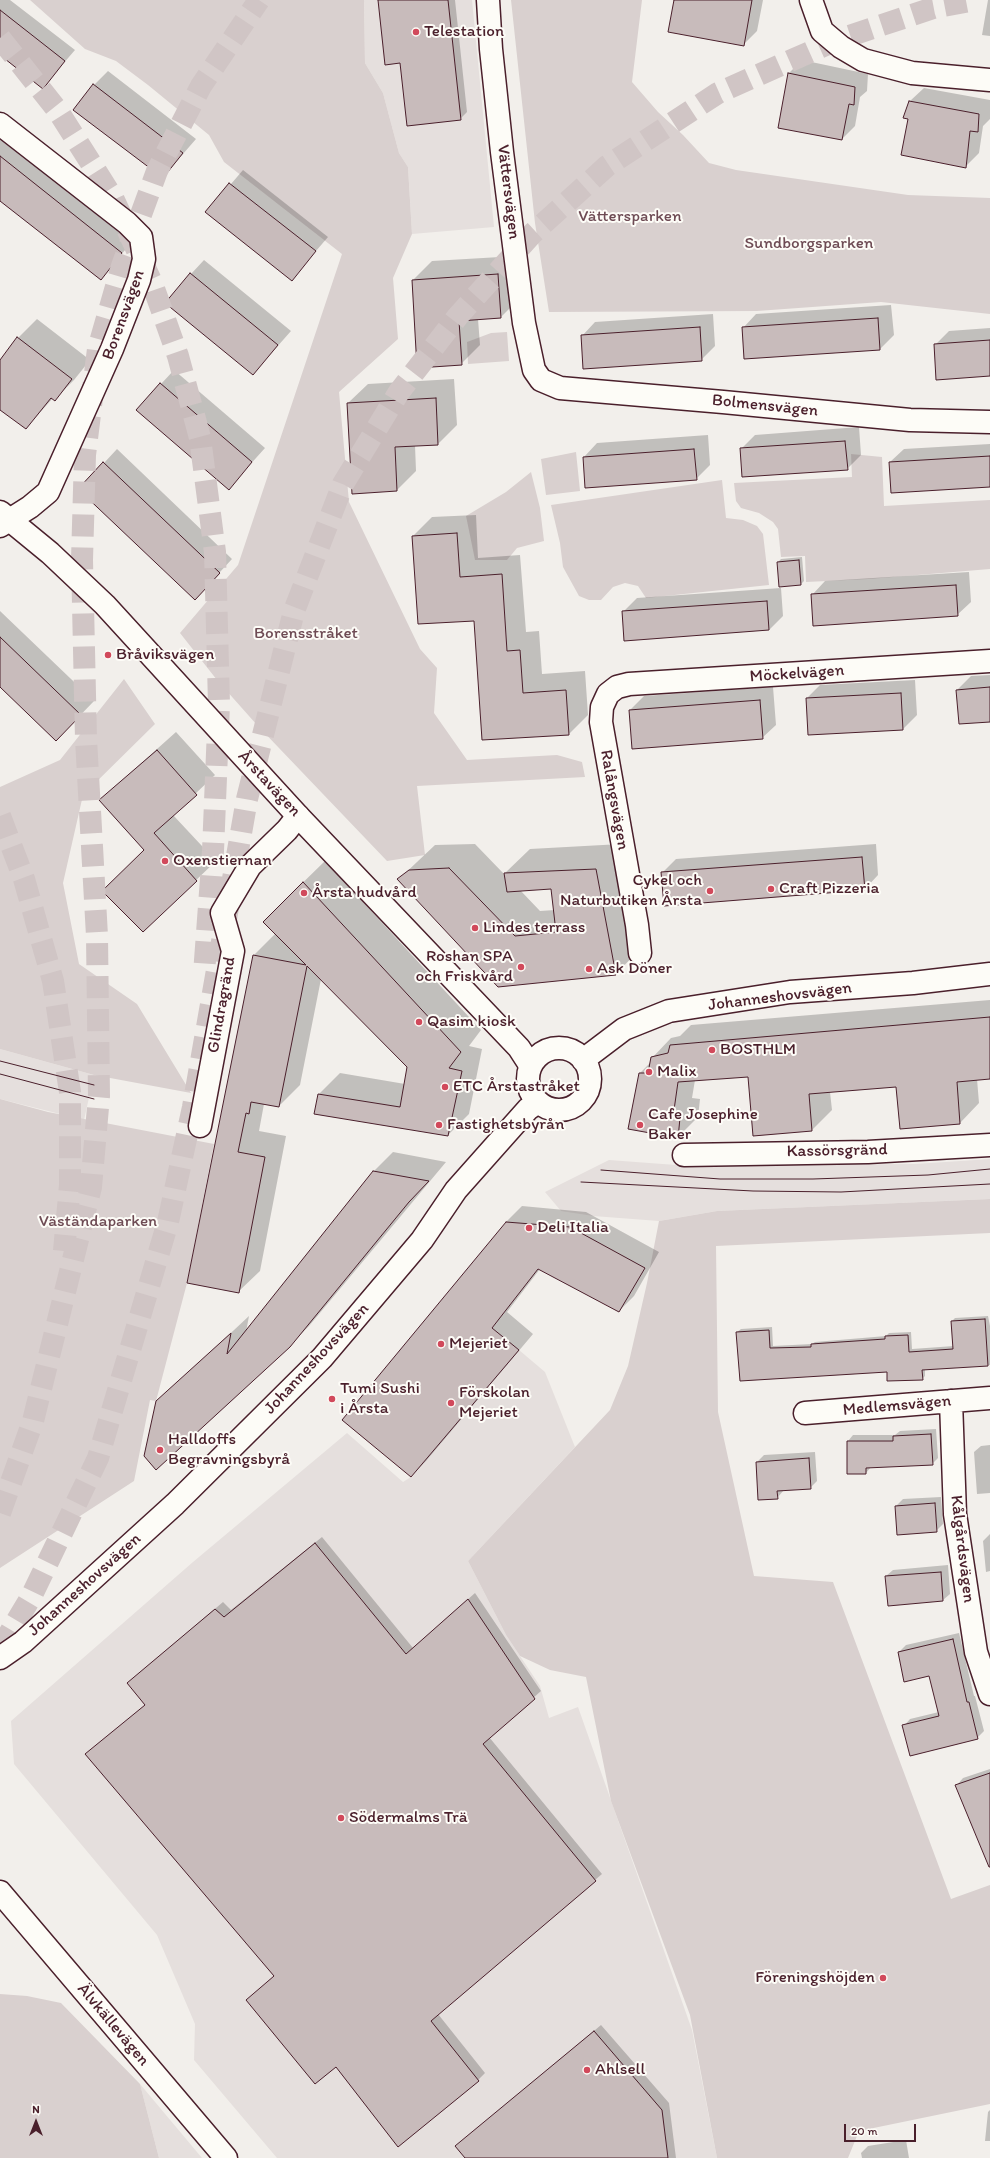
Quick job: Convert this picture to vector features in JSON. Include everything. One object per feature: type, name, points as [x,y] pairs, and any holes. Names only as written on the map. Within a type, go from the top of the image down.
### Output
[{"type":"street","name":"Vättersvägen","points":[[488,0],[502,152],[524,323],[534,370],[541,380]]},
{"type":"street","points":[[811,0],[822,31],[841,47],[862,60],[912,73],[990,80]]},
{"type":"street","name":"Borensvägen","points":[[0,124],[127,222],[141,237],[144,259],[139,280],[112,349],[48,492],[30,507],[3,519]]},
{"type":"street","name":"Bolmensvägen","points":[[541,380],[560,388],[910,420],[990,422]]},
{"type":"street","name":"Årstavägen","points":[[3,519],[50,553],[105,605],[298,816],[519,1048],[530,1065]]},
{"type":"street","name":"Möckelvägen","points":[[608,694],[617,687],[629,684],[990,661]]},
{"type":"street","name":"Ralångsvägen","points":[[608,694],[602,707],[601,722],[637,925],[640,953]]},
{"type":"street","name":"Glindragränd","points":[[200,1126],[233,951],[222,913],[250,866],[287,830],[298,816]]},
{"type":"street","name":"Johanneshovsvägen","points":[[583,1060],[624,1029],[669,1011],[790,992],[913,983],[990,974]]},
{"type":"street","points":[[557,1048],[573,1051],[583,1060],[590,1074],[590,1085],[586,1095],[580,1103],[560,1111],[549,1109],[538,1102],[530,1091],[528,1082],[530,1065],[541,1053],[557,1048]]},
{"type":"street","name":"Johanneshovsvägen","points":[[0,1658],[23,1642],[176,1504],[322,1358],[422,1240],[456,1190],[528,1109],[538,1102]]},
{"type":"street","name":"Kassörsgränd","points":[[684,1155],[868,1152],[990,1145]]},
{"type":"street","name":"Medlemsvägen","points":[[805,1414],[990,1398]]},
{"type":"street","name":"Kålgårdsvägen","points":[[952,1401],[955,1514],[976,1652],[990,1694]]},
{"type":"street","name":"Älvkällevägen","points":[[0,1892],[226,2158]]},
{"type":"shaded area","points":[[364,0],[472,0],[494,227],[412,234],[408,167],[399,153],[383,93],[365,63]]},
{"type":"shaded area","points":[[0,1049],[94,1075],[84,1120],[0,1099]]},
{"type":"shaded area","points":[[990,1159],[990,1199],[717,1211],[659,1221],[593,1216],[561,1211],[545,1192],[609,1160],[676,1165],[736,1165],[915,1164]]},
{"type":"shaded area","points":[[519,1350],[545,1372],[575,1447],[468,1561],[506,1635],[540,1686],[549,1718],[578,1707],[692,2030],[717,2158],[277,2158],[194,2060],[195,2024],[157,1935],[14,1764],[11,1721],[193,1562],[347,1433],[403,1482],[411,1477]]},
{"type":"shaded area","points":[[140,2084],[202,2158],[159,2158]]},
{"type":"green space","name":"Borensstråket","points":[[30,0],[364,0],[365,63],[383,93],[399,153],[408,167],[412,234],[393,278],[398,339],[339,392],[349,502],[420,649],[437,668],[434,713],[467,760],[557,755],[582,762],[585,777],[417,786],[425,855],[387,861],[257,725],[217,680],[180,633],[238,565],[342,254],[224,162],[209,135],[148,85],[116,61],[85,49]]},
{"type":"green space","name":"Vättersparken","points":[[511,0],[642,0],[632,82],[658,112],[683,135],[709,163],[736,170],[908,195],[990,198],[990,314],[881,302],[757,311],[549,312],[535,223]]},
{"type":"green space","points":[[507,332],[509,361],[468,364],[467,342],[491,333]]},
{"type":"green space","points":[[576,452],[580,491],[546,495],[541,459]]},
{"type":"green space","points":[[851,454],[882,457],[884,506],[990,500],[990,569],[869,579],[806,582],[805,556],[781,557],[778,529],[773,522],[759,513],[741,508],[736,501],[734,483],[852,477]]},
{"type":"green space","points":[[531,472],[540,508],[544,541],[517,548],[507,560],[475,560],[466,516],[506,492]]},
{"type":"green space","points":[[722,480],[726,518],[743,520],[757,526],[763,534],[769,585],[646,598],[638,586],[625,583],[613,587],[601,600],[589,600],[579,596],[563,567],[560,543],[551,505]]},
{"type":"green space","points":[[124,679],[155,724],[83,795],[63,883],[79,964],[137,1004],[191,1093],[94,1075],[0,1049],[0,787],[60,760]]},
{"type":"green space","name":"Väständaparken","points":[[0,1099],[48,1112],[214,1144],[187,1283],[156,1401],[150,1400],[134,1481],[0,1568]]},
{"type":"green space","points":[[990,1199],[990,1233],[716,1246],[718,1412],[754,1576],[833,1582],[951,1899],[990,1885],[990,2104],[859,2131],[848,2158],[717,2158],[690,2015],[611,1801],[586,1677],[550,1670],[520,1656],[506,1635],[468,1561],[610,1410],[628,1366],[647,1283],[659,1221],[717,1211]]},
{"type":"green space","points":[[0,1994],[27,1996],[61,2003],[140,2084],[159,2158],[0,2158]]},
{"type":"building","name":"Telestation","points":[[378,0],[448,0],[461,120],[407,126],[400,63],[385,65]]},
{"type":"building","points":[[674,0],[752,0],[744,46],[668,32]]},
{"type":"building","points":[[0,10],[65,61],[43,89],[0,55]]},
{"type":"building","points":[[788,73],[855,87],[854,105],[849,104],[842,140],[778,128]]},
{"type":"building","points":[[93,84],[183,153],[163,178],[73,110]]},
{"type":"building","points":[[909,101],[979,114],[978,132],[970,131],[966,168],[901,155],[908,119],[903,118]]},
{"type":"building","points":[[0,156],[122,253],[101,280],[0,201]]},
{"type":"building","points":[[229,183],[316,251],[292,281],[205,212]]},
{"type":"building","points":[[190,273],[278,345],[253,375],[165,303]]},
{"type":"building","points":[[498,274],[501,318],[459,321],[462,365],[417,368],[412,280]]},
{"type":"building","points":[[878,318],[880,350],[744,359],[742,327]]},
{"type":"building","points":[[700,327],[702,361],[583,369],[581,335]]},
{"type":"building","points":[[17,337],[72,379],[55,401],[51,398],[26,429],[0,410],[0,360]]},
{"type":"building","points":[[990,340],[990,376],[936,380],[934,344]]},
{"type":"building","points":[[160,383],[252,462],[229,490],[136,410]]},
{"type":"building","points":[[436,398],[438,445],[395,447],[397,491],[352,494],[347,403]]},
{"type":"building","points":[[845,441],[848,470],[742,477],[740,448]]},
{"type":"building","points":[[694,449],[697,480],[585,488],[583,457]]},
{"type":"building","points":[[990,456],[990,487],[891,493],[889,462]]},
{"type":"building","points":[[103,462],[220,573],[195,600],[78,489]]},
{"type":"building","points":[[457,533],[460,577],[502,574],[507,651],[520,650],[523,693],[566,690],[569,735],[482,740],[474,621],[418,624],[412,536]]},
{"type":"building","points":[[799,560],[801,585],[779,587],[777,562]]},
{"type":"building","points":[[956,585],[958,616],[813,626],[811,594]]},
{"type":"building","points":[[767,601],[769,630],[624,641],[622,611]]},
{"type":"building","points":[[0,637],[81,715],[56,741],[0,687]]},
{"type":"building","points":[[990,687],[990,722],[959,724],[956,690]]},
{"type":"building","points":[[901,693],[903,730],[808,735],[806,698]]},
{"type":"building","points":[[760,700],[763,739],[632,749],[629,710]]},
{"type":"building","points":[[157,750],[197,795],[154,833],[197,881],[143,932],[102,891],[144,850],[99,800]]},
{"type":"building","points":[[862,857],[865,890],[664,906],[661,872]]},
{"type":"building","name":"Lindes terrass","points":[[449,868],[515,936],[556,932],[551,889],[507,892],[504,873],[596,869],[616,975],[498,987],[397,879],[409,870]]},
{"type":"building","points":[[303,882],[461,1052],[449,1068],[462,1071],[448,1136],[314,1114],[318,1094],[400,1107],[407,1067],[307,966],[279,1107],[251,1102],[249,1114],[246,1113],[238,1152],[265,1157],[239,1293],[187,1283],[253,955],[306,965],[263,922]]},
{"type":"building","points":[[990,1017],[990,1079],[957,1082],[960,1124],[900,1129],[896,1087],[809,1094],[812,1131],[753,1136],[748,1077],[678,1082],[673,1117],[680,1118],[678,1138],[628,1129],[639,1073],[648,1073],[651,1057],[668,1053],[670,1045]]},
{"type":"building","points":[[373,1171],[429,1181],[409,1202],[290,1347],[156,1470],[144,1456],[156,1401],[231,1333],[227,1354]]},
{"type":"building","points":[[506,1222],[570,1227],[645,1268],[619,1312],[538,1269],[492,1328],[519,1350],[411,1477],[342,1420]]},
{"type":"building","points":[[985,1319],[988,1366],[922,1370],[923,1380],[887,1381],[887,1372],[740,1381],[736,1332],[769,1330],[770,1348],[811,1347],[811,1344],[885,1339],[885,1336],[908,1335],[909,1352],[953,1349],[951,1321]]},
{"type":"building","points":[[931,1434],[933,1465],[866,1468],[866,1474],[847,1474],[847,1441],[893,1441],[893,1436]]},
{"type":"building","points":[[809,1458],[811,1489],[777,1491],[778,1499],[758,1500],[756,1462]]},
{"type":"building","points":[[935,1503],[937,1532],[897,1535],[895,1506]]},
{"type":"building","name":"Södermalms Trä","points":[[315,1543],[406,1654],[468,1599],[535,1699],[483,1744],[596,1881],[431,2021],[479,2081],[398,2147],[336,2067],[315,2084],[246,2000],[274,1976],[85,1754],[145,1705],[127,1683],[215,1609],[224,1617]]},
{"type":"building","points":[[941,1572],[943,1601],[888,1606],[885,1576]]},
{"type":"building","points":[[953,1639],[967,1702],[969,1702],[978,1739],[910,1756],[902,1725],[939,1716],[929,1676],[904,1682],[898,1652]]},
{"type":"building","points":[[990,1773],[990,1867],[989,1867],[955,1785]]},
{"type":"building","name":"Ahlsell","points":[[594,2031],[662,2110],[668,2158],[465,2158],[455,2146]]},
{"type":"tunnel","points":[[0,1513],[33,1421],[91,1187],[99,1096],[97,936],[86,739],[82,560],[85,455],[98,349],[122,266],[157,171],[201,86],[259,0]]},
{"type":"tunnel","points":[[0,1649],[31,1597],[98,1458],[168,1222],[193,1107],[247,799],[294,611],[343,484],[399,392],[458,316],[533,233],[607,166],[718,93],[837,40],[933,8],[975,0]]},
{"type":"tunnel","points":[[0,38],[58,111],[113,198],[152,283],[178,356],[200,438],[215,552],[219,704],[213,851],[204,974]]},
{"type":"tunnel","points":[[0,816],[24,879],[53,981],[70,1092],[70,1185],[64,1251]]},
{"type":"tram line","points":[[0,1061],[94,1085]]},
{"type":"tram line","points":[[0,1074],[94,1099]]},
{"type":"tram line","points":[[601,1170],[720,1179],[813,1179],[928,1175],[990,1169]]},
{"type":"tram line","points":[[581,1182],[753,1191],[841,1192],[990,1184]]},
{"type":"place","name":"Telestation","points":[[416,32]]},
{"type":"place","name":"Bråviksvägen","points":[[108,655]]},
{"type":"place","name":"Oxenstiernan","points":[[165,861]]},
{"type":"place","name":"Craft Pizzeria","points":[[771,889]]},
{"type":"place","name":"Cykel och Naturbutiken Årsta","points":[[710,891]]},
{"type":"place","name":"Årsta hudvård","points":[[304,893]]},
{"type":"place","name":"Lindes terrass","points":[[475,928]]},
{"type":"place","name":"Roshan SPA och Friskvård","points":[[521,967]]},
{"type":"place","name":"Ask Döner","points":[[589,969]]},
{"type":"place","name":"Qasim kiosk","points":[[419,1022]]},
{"type":"place","name":"BOSTHLM","points":[[712,1050]]},
{"type":"place","name":"Malix","points":[[649,1072]]},
{"type":"place","name":"ETC Årstastråket","points":[[445,1087]]},
{"type":"place","name":"Fastighetsbyrån","points":[[439,1125]]},
{"type":"place","name":"Cafe Josephine Baker","points":[[640,1125]]},
{"type":"place","name":"Deli Italia","points":[[529,1228]]},
{"type":"place","name":"Mejeriet","points":[[441,1344]]},
{"type":"place","name":"Tumi Sushi i Årsta","points":[[332,1399]]},
{"type":"place","name":"Förskolan Mejeriet","points":[[451,1403]]},
{"type":"place","name":"Halldoffs Begravningsbyrå","points":[[160,1450]]},
{"type":"place","name":"Södermalms Trä","points":[[341,1818]]},
{"type":"place","name":"Föreningshöjden","points":[[883,1978]]},
{"type":"place","name":"Ahlsell","points":[[587,2070]]},
{"type":"park label","name":"Sundborgsparken","points":[[809,244]]}]
